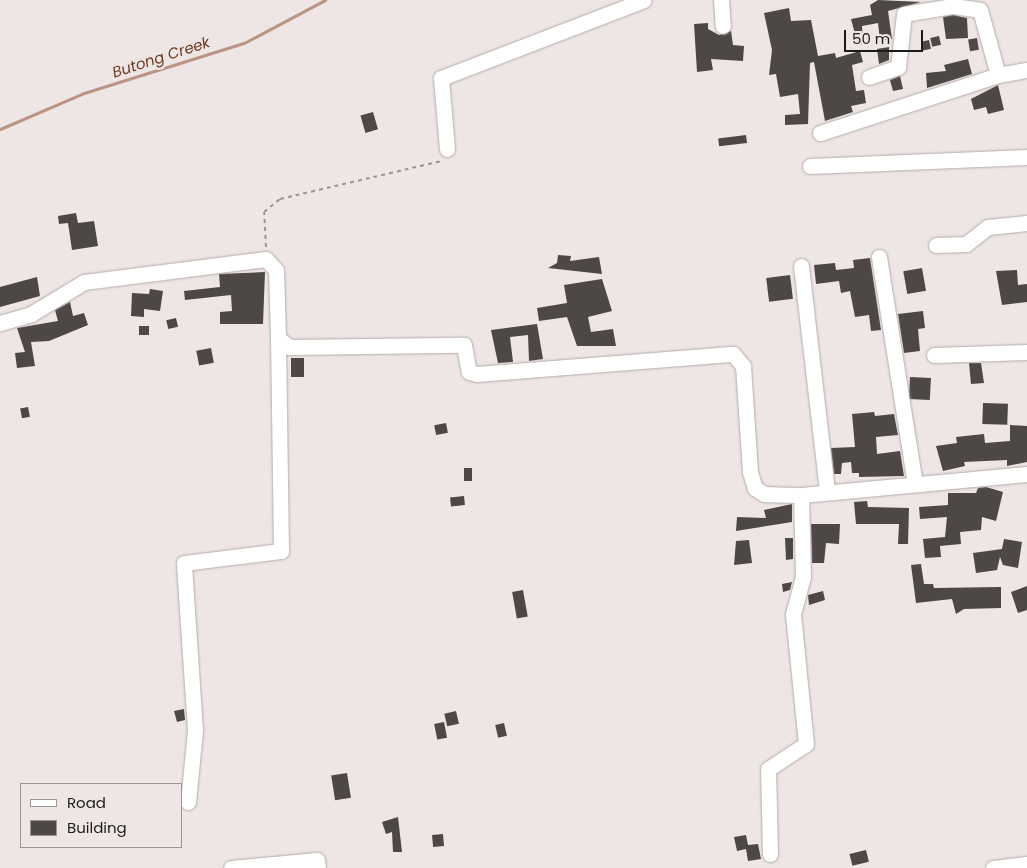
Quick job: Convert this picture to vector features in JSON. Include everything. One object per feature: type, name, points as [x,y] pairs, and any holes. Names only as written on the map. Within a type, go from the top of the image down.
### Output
[{"type":"street","points":[[446,149],[441,78],[644,0]]},
{"type":"street","points":[[721,0],[723,26]]},
{"type":"street","points":[[868,77],[898,67],[904,14],[953,3],[980,10],[998,75]]},
{"type":"street","points":[[820,133],[998,75],[1027,70]]},
{"type":"street","points":[[810,166],[1027,157]]},
{"type":"street","points":[[936,245],[966,244],[988,227],[1027,223]]},
{"type":"street","points":[[879,257],[915,484]]},
{"type":"street","points":[[0,323],[31,314],[84,282],[266,259],[276,270],[281,551],[184,563],[195,730],[188,802]]},
{"type":"street","points":[[801,266],[827,492]]},
{"type":"street","points":[[278,338],[289,347],[464,345],[470,372],[477,374],[733,354],[743,366],[755,488],[764,494],[801,495],[1027,474]]},
{"type":"street","points":[[934,355],[1027,352]]},
{"type":"street","points":[[770,854],[768,769],[806,744],[793,614],[803,577],[801,495]]},
{"type":"street","points":[[231,868],[317,860],[318,868]]},
{"type":"street","points":[[993,868],[1027,864]]},
{"type":"path","points":[[266,259],[264,212],[280,198],[441,164],[446,149]]},
{"type":"building","points":[[878,0],[921,2],[888,11],[892,39],[880,41],[878,23],[862,26],[863,44],[858,45],[851,19],[872,15],[870,5]]},
{"type":"building","points":[[789,8],[791,21],[811,20],[818,56],[835,53],[836,58],[860,51],[863,62],[852,65],[856,91],[864,90],[866,103],[851,106],[853,112],[825,121],[814,62],[810,63],[808,124],[785,125],[785,115],[800,114],[798,94],[780,97],[776,74],[769,75],[772,50],[764,13]]},
{"type":"building","points":[[953,15],[967,18],[968,38],[946,39],[943,17]]},
{"type":"building","points":[[708,23],[708,29],[719,35],[731,31],[733,45],[744,46],[743,61],[711,59],[713,70],[697,72],[694,24]]},
{"type":"building","points":[[939,36],[941,45],[932,47],[930,38]]},
{"type":"building","points":[[977,38],[979,50],[970,51],[968,39]]},
{"type":"building","points":[[929,40],[931,49],[923,51],[921,42]]},
{"type":"building","points":[[889,47],[889,60],[879,64],[877,49]]},
{"type":"building","points":[[968,59],[972,74],[927,88],[926,73],[946,71],[944,65]]},
{"type":"building","points":[[900,76],[903,89],[893,91],[890,80]]},
{"type":"building","points":[[998,85],[1004,110],[988,114],[986,107],[974,110],[971,99]]},
{"type":"building","points":[[373,112],[378,129],[365,133],[361,116]]},
{"type":"building","points":[[746,135],[747,143],[719,146],[718,138]]},
{"type":"building","points":[[76,213],[78,223],[94,221],[98,246],[72,250],[68,223],[59,224],[58,216]]},
{"type":"building","points":[[558,255],[571,256],[570,261],[599,257],[602,274],[548,268],[557,263]]},
{"type":"building","points":[[870,258],[881,330],[871,331],[869,315],[855,317],[850,291],[841,293],[839,281],[816,284],[814,265],[835,263],[836,270],[854,268],[853,260]]},
{"type":"building","points":[[922,268],[926,291],[907,294],[903,271]]},
{"type":"building","points":[[1017,270],[1018,285],[1027,284],[1027,302],[1002,305],[996,271]]},
{"type":"building","points":[[265,272],[263,324],[220,324],[220,312],[232,311],[231,295],[185,300],[184,291],[220,287],[219,274]]},
{"type":"building","points":[[790,275],[793,299],[769,302],[766,278]]},
{"type":"building","points":[[37,277],[40,296],[0,307],[0,287]]},
{"type":"building","points":[[602,279],[612,311],[588,317],[591,332],[613,329],[616,346],[577,346],[567,317],[539,321],[537,308],[567,303],[564,285]]},
{"type":"building","points":[[150,289],[163,291],[160,311],[144,309],[144,317],[131,316],[132,293],[149,294]]},
{"type":"building","points":[[70,302],[73,316],[84,313],[88,325],[49,341],[31,342],[35,366],[17,368],[15,353],[25,352],[17,328],[58,321],[55,310]]},
{"type":"building","points":[[923,311],[925,328],[918,329],[920,351],[904,353],[898,314]]},
{"type":"building","points":[[176,318],[178,327],[168,329],[166,320]]},
{"type":"building","points":[[537,324],[543,359],[529,361],[528,335],[510,337],[513,362],[498,363],[491,330]]},
{"type":"building","points":[[139,326],[149,326],[149,335],[139,335]]},
{"type":"building","points":[[211,348],[214,363],[199,366],[196,351]]},
{"type":"building","points":[[291,358],[304,358],[304,377],[291,377]]},
{"type":"building","points":[[969,363],[981,363],[984,383],[971,384]]},
{"type":"building","points":[[910,377],[931,378],[930,400],[909,399]]},
{"type":"building","points":[[983,403],[1008,404],[1007,425],[982,424]]},
{"type":"building","points":[[28,407],[30,417],[22,418],[20,409]]},
{"type":"building","points":[[874,412],[875,416],[894,414],[898,435],[876,437],[877,454],[900,451],[904,476],[859,477],[859,473],[852,473],[851,462],[842,463],[841,474],[834,474],[831,448],[855,447],[852,414]]},
{"type":"building","points":[[446,423],[448,433],[436,435],[434,425]]},
{"type":"building","points":[[1010,425],[1027,426],[1027,462],[1007,466],[1007,460],[964,462],[965,466],[943,471],[936,446],[957,443],[956,437],[984,434],[985,443],[1010,441]]},
{"type":"building","points":[[464,468],[472,468],[472,481],[464,481]]},
{"type":"building","points":[[986,487],[1003,492],[996,521],[982,517],[981,530],[960,532],[961,544],[940,546],[941,557],[925,558],[923,539],[945,537],[947,517],[920,519],[919,507],[948,505],[948,493],[976,493],[978,488]]},
{"type":"building","points":[[464,496],[465,505],[451,506],[450,497]]},
{"type":"building","points":[[867,501],[868,507],[909,508],[908,544],[898,544],[899,524],[856,524],[854,502]]},
{"type":"building","points":[[792,504],[792,522],[736,531],[737,517],[766,518],[764,510]]},
{"type":"building","points":[[811,524],[840,524],[839,544],[826,543],[824,563],[812,563]]},
{"type":"building","points":[[785,538],[793,538],[793,559],[786,560]]},
{"type":"building","points":[[1004,539],[1022,542],[1018,568],[1003,565],[1000,557],[997,570],[976,573],[973,553],[1002,549]]},
{"type":"building","points":[[749,540],[752,563],[734,565],[736,541]]},
{"type":"building","points":[[921,564],[924,584],[933,584],[934,588],[1001,587],[1001,608],[964,609],[956,614],[952,599],[916,603],[911,565]]},
{"type":"building","points":[[792,582],[790,590],[783,592],[782,584]]},
{"type":"building","points":[[1027,586],[1027,610],[1018,613],[1011,592]]},
{"type":"building","points":[[523,590],[528,617],[517,618],[512,592]]},
{"type":"building","points":[[823,591],[825,600],[809,605],[808,595]]},
{"type":"building","points":[[184,709],[185,720],[177,722],[174,711]]},
{"type":"building","points":[[456,711],[459,724],[447,726],[444,714]]},
{"type":"building","points":[[444,722],[447,738],[437,740],[434,724]]},
{"type":"building","points":[[504,723],[507,736],[498,738],[495,725]]},
{"type":"building","points":[[347,773],[351,798],[335,800],[331,776]]},
{"type":"building","points":[[398,817],[402,852],[393,852],[392,832],[386,834],[382,822]]},
{"type":"building","points":[[443,834],[444,846],[433,847],[432,835]]},
{"type":"building","points":[[746,835],[748,845],[758,844],[761,859],[748,861],[746,849],[737,851],[734,837]]},
{"type":"building","points":[[866,850],[869,862],[852,866],[850,854]]},
{"type":"waterway","name":"Butong Creek","points":[[0,129],[84,93],[244,43],[325,0]]}]
